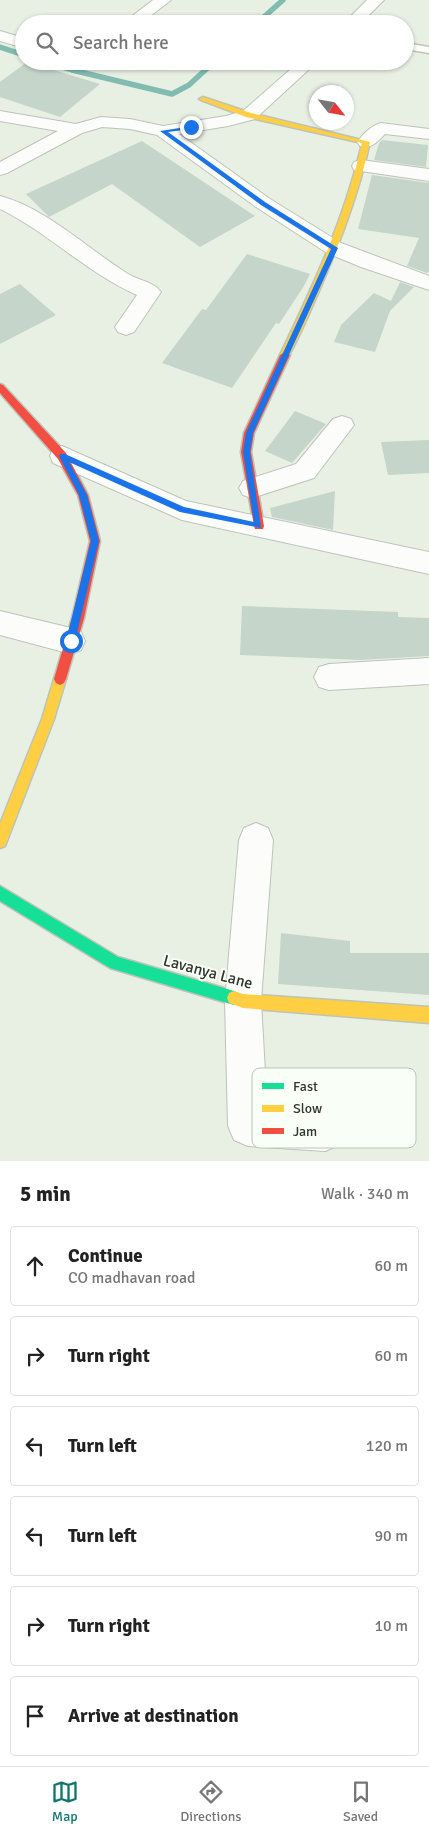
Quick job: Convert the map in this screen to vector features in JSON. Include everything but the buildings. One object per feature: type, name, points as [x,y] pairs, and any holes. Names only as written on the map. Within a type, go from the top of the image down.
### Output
[{"type":"street","points":[[142,15],[163,0]]},
{"type":"street","points":[[360,15],[376,0]]},
{"type":"street","points":[[0,36],[15,40]]},
{"type":"street","points":[[0,169],[76,129],[101,122],[130,124],[163,131],[228,121],[250,115],[300,70]]},
{"type":"street","points":[[203,99],[250,115],[366,142]]},
{"type":"street","points":[[0,116],[76,129]]},
{"type":"street","points":[[259,526],[246,452],[249,433],[334,248],[361,166],[366,142],[381,128],[429,134]]},
{"type":"street","points":[[163,131],[263,204],[334,248],[429,283]]},
{"type":"street","points":[[361,166],[429,175]]},
{"type":"street","points":[[0,202],[30,216],[122,280],[150,292],[126,326]]},
{"type":"street","points":[[0,387],[62,456],[83,495],[95,541],[71,641],[48,719],[0,841]]},
{"type":"street","points":[[252,488],[306,471],[342,425]]},
{"type":"street","points":[[62,456],[182,510],[429,563]]},
{"type":"street","points":[[0,623],[71,641]]},
{"type":"street","points":[[329,676],[429,671]]},
{"type":"street","points":[[252,1126],[248,1126],[243,1001],[256,840]]},
{"type":"street","name":"Lavanya Lane","points":[[0,893],[115,963],[243,1001],[429,1015]]},
{"type":"lane","points":[[414,48],[429,50]]},
{"type":"waterway","points":[[266,15],[283,0]]},
{"type":"waterway","points":[[0,47],[15,52]]},
{"type":"waterway","points":[[72,70],[172,94],[189,85],[205,70]]},
{"type":"traffic: fast","points":[[0,893],[115,963],[234,998]]},
{"type":"traffic: slow","points":[[203,99],[249,115],[366,142],[360,169],[343,224],[285,355]]},
{"type":"traffic: slow","points":[[0,841],[48,719],[60,679]]},
{"type":"traffic: slow","points":[[234,998],[243,1001],[429,1015]]},
{"type":"traffic: jam","points":[[259,526],[246,452],[249,433],[285,355]]},
{"type":"traffic: jam","points":[[0,387],[62,456],[83,495],[95,541],[78,618],[60,679]]},
{"type":"route","points":[[71,641],[95,541],[83,495],[62,456],[182,510],[259,526],[246,452],[249,433],[296,335],[334,248],[263,204],[163,131],[191,127]]}]
